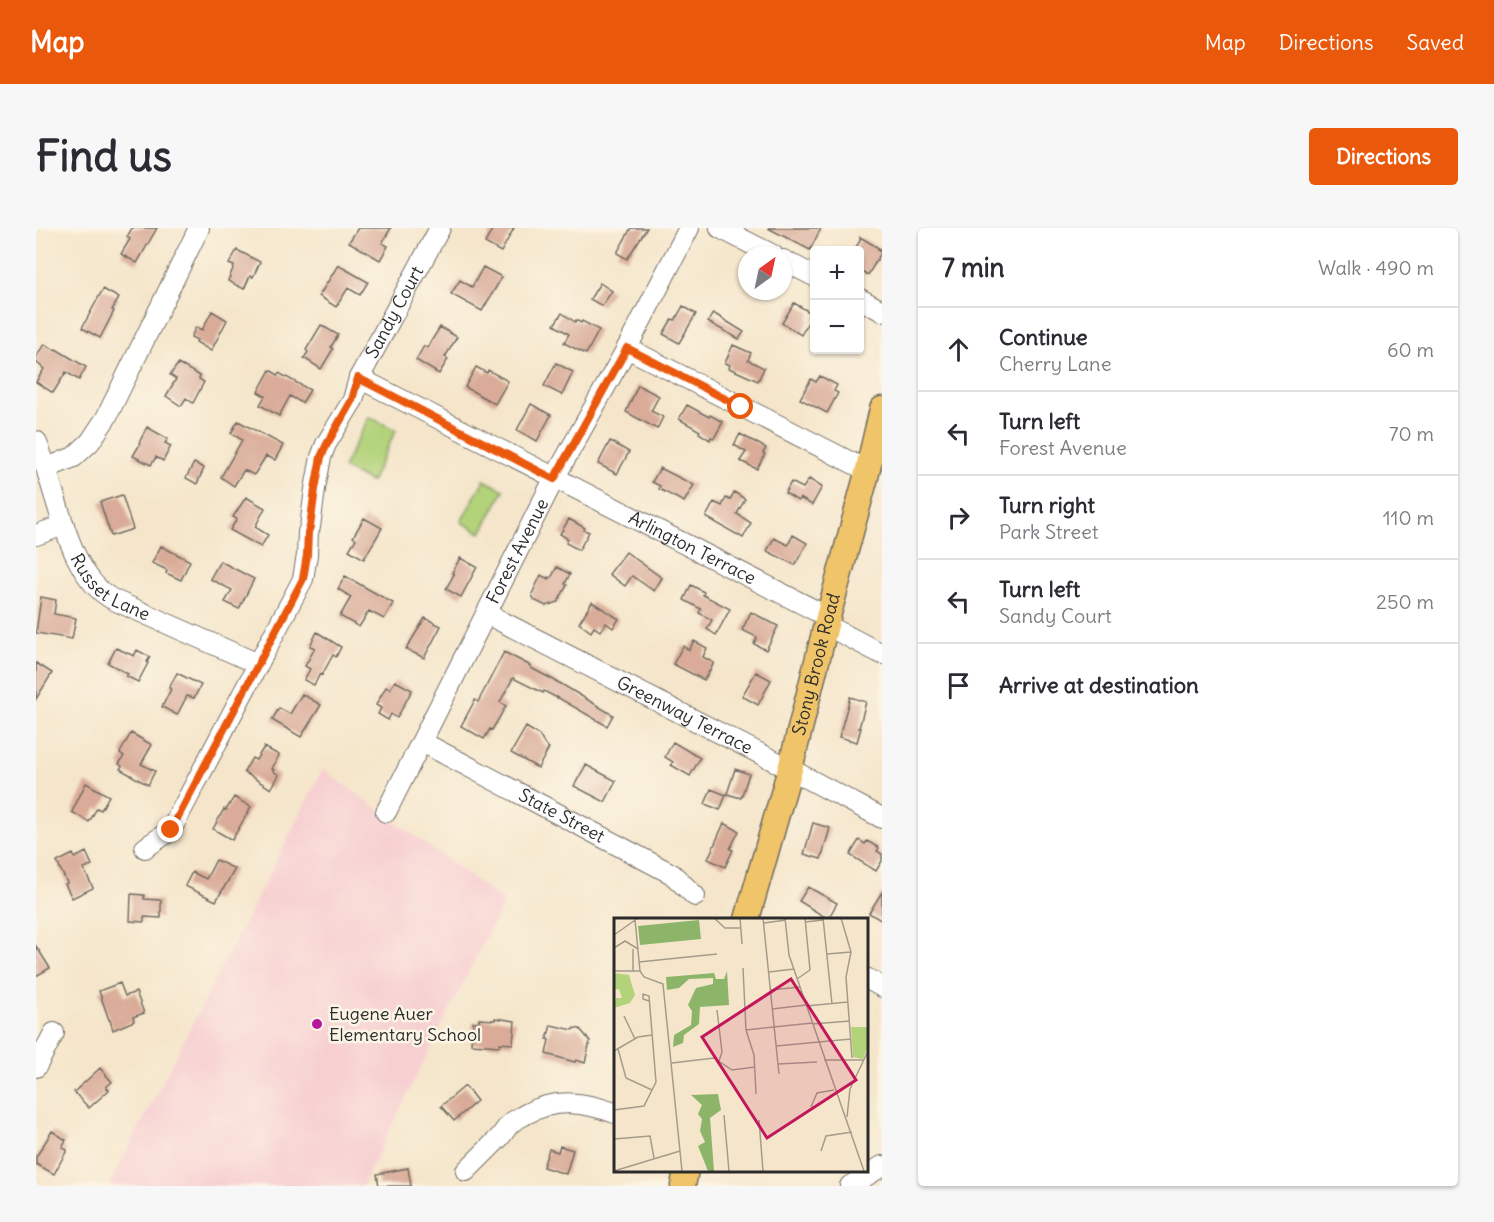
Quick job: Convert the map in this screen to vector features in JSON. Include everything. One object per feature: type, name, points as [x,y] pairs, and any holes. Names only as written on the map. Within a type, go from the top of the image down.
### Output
[{"type":"main road","name":"Stony Brook Road","points":[[749,918],[790,769],[827,621],[871,477],[882,409]]},
{"type":"main road","points":[[683,1186],[686,1171]]},
{"type":"street","points":[[47,468],[74,457],[90,442],[105,418],[199,228]]},
{"type":"street","name":"Sandy Court","points":[[145,848],[171,830],[303,579],[308,532],[321,457],[352,400],[358,378],[441,228]]},
{"type":"street","name":"Forest Avenue","points":[[386,812],[554,479],[627,348],[688,228]]},
{"type":"street","points":[[720,228],[755,246]]},
{"type":"street","points":[[792,265],[810,274]]},
{"type":"street","points":[[862,300],[882,311]]},
{"type":"street","points":[[627,348],[871,477]]},
{"type":"street","name":"Arlington Terrace","points":[[358,378],[666,534],[827,621],[882,654]]},
{"type":"street","name":"Russet Lane","points":[[36,441],[47,468],[64,525],[85,574],[92,584],[104,596],[258,664]]},
{"type":"street","points":[[36,535],[64,525]]},
{"type":"street","name":"Greenway Terrace","points":[[487,614],[882,818]]},
{"type":"street","name":"State Street","points":[[422,742],[672,874],[695,896]]},
{"type":"street","points":[[867,979],[882,987]]},
{"type":"street","points":[[36,1067],[54,1033]]},
{"type":"street","points":[[466,1171],[511,1123],[545,1105],[582,1104],[614,1113]]},
{"type":"street","points":[[850,1186],[882,1166]]},
{"type":"shaded area","name":"Eugene Auer Elementary School","points":[[323,769],[504,901],[362,1186],[109,1186]]},
{"type":"green space","points":[[369,417],[396,430],[371,482],[343,468]]},
{"type":"green space","points":[[484,480],[504,490],[481,533],[461,522]]},
{"type":"building","points":[[132,228],[157,228],[137,263],[121,254],[130,239],[127,237]]},
{"type":"building","points":[[358,228],[391,228],[382,243],[388,246],[380,260],[349,242]]},
{"type":"building","points":[[493,228],[514,228],[501,252],[485,243]]},
{"type":"building","points":[[631,228],[647,228],[627,259],[617,253]]},
{"type":"building","points":[[768,228],[821,228],[810,250]]},
{"type":"building","points":[[860,237],[882,250],[877,250],[881,253],[868,275],[864,272],[864,246],[857,246]]},
{"type":"building","points":[[237,250],[260,262],[244,289],[228,281],[234,266],[229,264]]},
{"type":"building","points":[[338,265],[368,282],[360,295],[348,288],[336,307],[319,296]]},
{"type":"building","points":[[483,267],[502,277],[482,311],[451,294],[460,280],[472,287]]},
{"type":"building","points":[[600,283],[612,291],[602,306],[590,299]]},
{"type":"building","points":[[103,289],[119,298],[100,338],[82,328]]},
{"type":"building","points":[[794,303],[810,312],[808,318],[810,319],[801,335],[782,323]]},
{"type":"building","points":[[683,306],[696,314],[679,343],[663,334]]},
{"type":"building","points":[[212,311],[227,320],[211,351],[191,337],[196,327],[202,330]]},
{"type":"building","points":[[562,313],[575,322],[576,320],[581,323],[582,321],[599,330],[586,354],[564,343],[569,334],[554,325]]},
{"type":"building","points":[[713,313],[744,332],[739,339],[708,322]]},
{"type":"building","points":[[321,325],[338,335],[321,369],[304,358],[308,352],[306,350]]},
{"type":"building","points":[[440,327],[457,337],[445,357],[448,359],[439,374],[416,360],[424,346],[427,348]]},
{"type":"building","points":[[44,344],[86,367],[79,380],[66,372],[53,393],[36,382],[44,369],[36,362],[36,358]]},
{"type":"building","points":[[733,345],[751,353],[748,360],[764,368],[758,381],[729,368],[730,365],[725,363]]},
{"type":"building","points":[[556,363],[573,372],[562,395],[544,386]]},
{"type":"building","points":[[178,364],[200,376],[199,379],[204,382],[193,403],[186,398],[181,406],[166,396],[176,379],[170,375]]},
{"type":"building","points":[[476,367],[487,373],[488,370],[508,381],[495,404],[465,387]]},
{"type":"building","points":[[270,370],[310,390],[302,403],[290,396],[279,416],[260,405],[265,396],[258,392]]},
{"type":"building","points":[[820,376],[837,385],[834,391],[838,393],[827,413],[800,399],[811,379],[816,382]]},
{"type":"building","points":[[638,385],[659,396],[651,411],[663,417],[657,429],[626,412]]},
{"type":"building","points":[[531,404],[551,415],[537,441],[517,430]]},
{"type":"building","points":[[687,405],[723,422],[714,438],[711,437],[710,440],[699,433],[700,431],[679,419]]},
{"type":"building","points":[[238,421],[283,445],[275,460],[266,456],[254,475],[244,470],[234,486],[221,477],[242,440],[231,433]]},
{"type":"building","points":[[147,427],[168,439],[165,443],[171,446],[163,461],[156,457],[151,465],[133,456]]},
{"type":"building","points":[[740,434],[766,448],[757,469],[740,461],[746,452],[734,445]]},
{"type":"building","points":[[610,441],[629,452],[617,474],[598,464]]},
{"type":"building","points":[[194,463],[204,468],[197,484],[186,478]]},
{"type":"building","points":[[660,468],[694,485],[684,502],[659,489],[660,486],[652,482]]},
{"type":"building","points":[[809,479],[822,487],[812,505],[800,498],[798,501],[785,493],[791,482],[803,488]]},
{"type":"building","points":[[734,492],[745,499],[737,514],[751,523],[743,538],[706,517],[714,502],[722,506],[726,498],[730,500]]},
{"type":"building","points":[[122,495],[133,529],[111,536],[100,502]]},
{"type":"building","points":[[246,497],[265,508],[255,527],[268,535],[261,547],[230,530],[237,519],[233,517]]},
{"type":"building","points":[[364,518],[382,528],[364,559],[349,550],[356,539],[353,537]]},
{"type":"building","points":[[569,519],[589,532],[579,550],[566,543],[568,539],[560,534]]},
{"type":"building","points":[[793,535],[807,543],[795,565],[767,551],[774,538],[788,545]]},
{"type":"building","points":[[161,546],[190,561],[181,580],[152,563]]},
{"type":"building","points":[[626,552],[662,578],[654,591],[632,576],[625,586],[609,574]]},
{"type":"building","points":[[460,558],[477,567],[461,597],[446,589]]},
{"type":"building","points":[[220,561],[254,579],[239,609],[225,602],[232,590],[210,579]]},
{"type":"building","points":[[557,567],[570,574],[565,584],[567,585],[558,602],[546,606],[534,600],[532,594],[541,575],[548,579],[548,577],[551,578]]},
{"type":"building","points":[[345,576],[393,603],[384,619],[369,611],[359,627],[340,616],[351,597],[338,589]]},
{"type":"building","points":[[691,585],[704,592],[703,595],[730,609],[716,635],[707,629],[712,620],[699,613],[701,609],[684,600]]},
{"type":"building","points":[[41,597],[56,600],[54,614],[76,618],[72,639],[36,633]]},
{"type":"building","points":[[592,602],[619,619],[613,628],[606,623],[600,631],[594,627],[591,632],[579,623]]},
{"type":"building","points":[[751,612],[778,626],[766,650],[754,644],[757,637],[742,630]]},
{"type":"building","points":[[425,618],[441,626],[424,658],[406,649]]},
{"type":"building","points":[[317,632],[341,647],[336,657],[333,655],[314,685],[304,680],[310,669],[305,666],[315,648],[310,646]]},
{"type":"building","points":[[694,641],[707,648],[703,657],[714,663],[704,680],[673,664],[683,646],[689,650]]},
{"type":"building","points":[[116,648],[134,656],[137,650],[150,657],[138,682],[108,663]]},
{"type":"building","points":[[504,652],[613,715],[607,726],[557,697],[544,691],[543,693],[513,678],[500,702],[506,706],[484,739],[461,726],[475,700],[478,702]]},
{"type":"building","points":[[36,663],[52,673],[36,699]]},
{"type":"building","points":[[756,672],[771,680],[758,705],[742,696]]},
{"type":"building","points":[[177,673],[201,685],[194,698],[187,696],[177,715],[162,707]]},
{"type":"building","points":[[395,681],[412,690],[397,718],[391,714],[388,720],[378,714],[381,708],[376,705],[386,687],[390,689]]},
{"type":"building","points":[[302,694],[321,705],[301,737],[272,720],[279,708],[290,714]]},
{"type":"building","points":[[850,697],[866,702],[857,742],[839,737]]},
{"type":"building","points":[[526,727],[539,735],[549,748],[538,768],[511,753]]},
{"type":"building","points":[[131,733],[152,745],[141,764],[155,771],[148,785],[120,769],[122,766],[119,764],[124,756],[120,753]]},
{"type":"building","points":[[673,742],[700,758],[690,776],[671,765],[673,762],[665,757]]},
{"type":"building","points":[[264,747],[279,755],[272,769],[279,775],[271,789],[244,772],[252,758],[256,760]]},
{"type":"building","points":[[586,765],[616,781],[605,802],[574,786]]},
{"type":"building","points":[[735,769],[749,774],[741,798],[727,794]]},
{"type":"building","points":[[86,783],[109,796],[101,810],[97,808],[89,822],[72,812]]},
{"type":"building","points":[[711,789],[726,795],[720,810],[705,804]]},
{"type":"building","points":[[234,797],[251,807],[232,840],[213,829]]},
{"type":"building","points":[[724,823],[739,831],[730,849],[733,850],[725,867],[708,859]]},
{"type":"building","points":[[813,823],[830,828],[821,859],[804,854]]},
{"type":"building","points":[[859,840],[865,844],[867,841],[879,848],[877,851],[882,854],[882,861],[876,871],[850,855]]},
{"type":"building","points":[[86,852],[92,865],[84,869],[93,888],[72,898],[57,862],[73,854],[75,858]]},
{"type":"building","points":[[216,860],[235,869],[216,901],[185,886],[192,872],[206,879]]},
{"type":"building","points":[[808,887],[837,903],[826,918],[799,901]]},
{"type":"building","points":[[882,892],[882,921],[869,913]]},
{"type":"building","points":[[131,894],[144,895],[144,899],[161,900],[161,918],[144,917],[144,922],[130,921]]},
{"type":"building","points":[[36,946],[50,968],[36,976]]},
{"type":"building","points":[[120,983],[125,996],[136,992],[144,1013],[133,1017],[134,1021],[113,1030],[99,991]]},
{"type":"building","points":[[495,1018],[515,1021],[513,1044],[500,1043],[500,1046],[471,1044],[473,1022],[479,1022],[479,1019],[495,1020]]},
{"type":"building","points":[[551,1025],[573,1030],[574,1028],[580,1029],[590,1041],[585,1063],[546,1054]]},
{"type":"building","points":[[100,1068],[112,1082],[106,1087],[109,1090],[89,1108],[74,1092]]},
{"type":"building","points":[[465,1086],[477,1101],[454,1121],[441,1106]]},
{"type":"building","points":[[52,1131],[66,1140],[62,1147],[67,1150],[54,1174],[36,1164],[36,1157]]},
{"type":"building","points":[[560,1146],[573,1150],[566,1174],[543,1167],[549,1149],[558,1152]]},
{"type":"building","points":[[408,1168],[411,1186],[379,1186],[377,1174]]},
{"type":"place","name":"Eugene Auer Elementary School","points":[[317,1024]]},
{"type":"route","points":[[171,830],[303,579],[308,532],[321,457],[352,400],[358,378],[554,479],[627,348],[741,407]]}]
